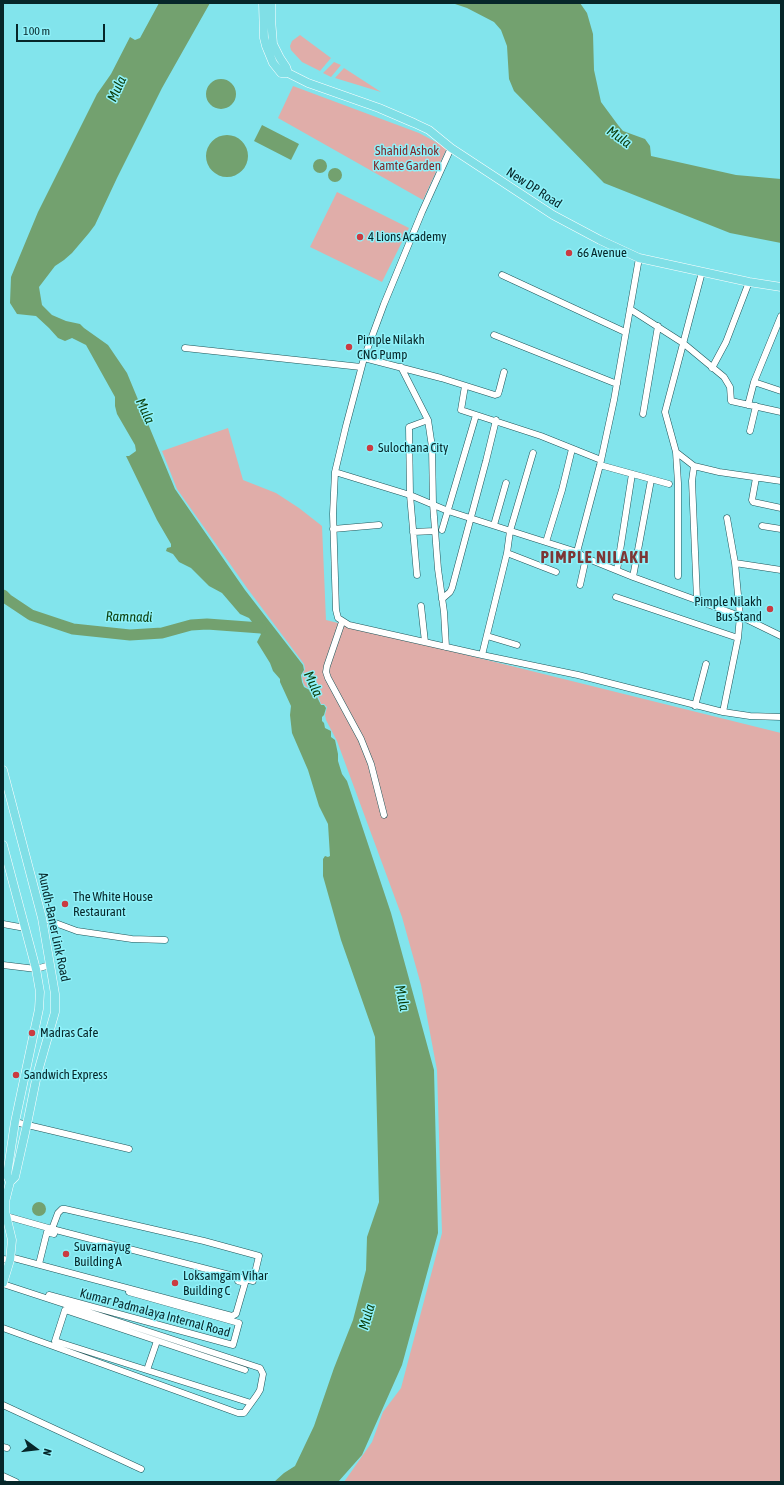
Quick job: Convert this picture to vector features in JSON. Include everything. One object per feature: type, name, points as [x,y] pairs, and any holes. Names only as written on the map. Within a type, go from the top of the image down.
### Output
[{"type":"main road","points":[[263,3],[267,19]]},
{"type":"main road","points":[[267,19],[271,3]]},
{"type":"main road","name":"New DP Road","points":[[267,19],[264,38],[268,54],[281,73],[288,73],[308,84],[379,108],[429,130],[451,148],[553,215],[600,240],[639,258],[749,282],[781,287]]},
{"type":"main road","name":"Aundh-Baner Link Road","points":[[3,770],[42,918],[55,994],[55,1012],[37,1075],[28,1124],[15,1177],[10,1182],[4,1202],[12,1240],[3,1281]]},
{"type":"main road","name":"Aundh-Baner Link Road","points":[[3,845],[36,969],[40,992],[39,1009],[15,1122],[7,1174],[10,1182]]},
{"type":"street","points":[[451,148],[404,255],[364,358],[346,426],[336,472],[333,514],[336,610],[338,618],[342,622],[349,625],[578,675],[695,706],[750,716],[781,717]]},
{"type":"street","points":[[577,552],[600,463],[617,384],[630,310],[630,293],[639,258]]},
{"type":"street","points":[[678,576],[678,483],[676,452],[665,412],[702,272]]},
{"type":"street","points":[[502,275],[625,332]]},
{"type":"street","points":[[712,368],[726,342],[749,282]]},
{"type":"street","points":[[630,310],[658,326],[683,343],[724,377],[730,387],[731,401],[781,412]]},
{"type":"street","points":[[748,405],[754,382],[781,316]]},
{"type":"street","points":[[643,414],[658,326]]},
{"type":"street","points":[[494,335],[617,384]]},
{"type":"street","points":[[185,348],[361,367]]},
{"type":"street","points":[[364,358],[441,378],[497,395],[504,372]]},
{"type":"street","points":[[401,367],[428,420],[432,447],[433,504],[438,530],[438,569],[446,646]]},
{"type":"street","points":[[754,382],[781,391]]},
{"type":"street","points":[[465,386],[461,410],[496,420],[541,436],[572,448],[600,463],[668,484]]},
{"type":"street","points":[[750,431],[756,406]]},
{"type":"street","points":[[438,530],[448,511],[476,415]]},
{"type":"street","points":[[417,575],[410,495],[409,427],[428,420]]},
{"type":"street","points":[[442,598],[450,592],[452,588],[496,420]]},
{"type":"street","points":[[546,542],[562,490],[572,448]]},
{"type":"street","points":[[676,452],[694,466],[719,472],[781,481]]},
{"type":"street","points":[[482,655],[507,553],[510,531],[533,453]]},
{"type":"street","points":[[694,466],[692,481],[697,600]]},
{"type":"street","points":[[336,472],[410,495],[448,511],[577,552],[586,558],[633,577],[740,616],[781,636]]},
{"type":"street","points":[[617,570],[632,474]]},
{"type":"street","points":[[756,478],[752,500],[753,502],[781,508]]},
{"type":"street","points":[[633,577],[651,480]]},
{"type":"street","points":[[494,525],[506,484]]},
{"type":"street","points":[[722,712],[738,638],[740,616],[735,563],[727,518]]},
{"type":"street","points":[[334,529],[378,525]]},
{"type":"street","points":[[762,526],[781,529]]},
{"type":"street","points":[[413,532],[438,530]]},
{"type":"street","points":[[507,553],[556,572]]},
{"type":"street","points":[[580,585],[586,558]]},
{"type":"street","points":[[735,563],[781,570]]},
{"type":"street","points":[[616,597],[738,638]]},
{"type":"street","points":[[421,606],[425,642]]},
{"type":"street","points":[[342,622],[326,672],[361,738],[371,764],[384,815]]},
{"type":"street","points":[[487,636],[517,645]]},
{"type":"street","points":[[695,706],[706,664]]},
{"type":"street","points":[[42,918],[77,931],[132,939],[165,940]]},
{"type":"street","points":[[3,924],[25,928]]},
{"type":"street","points":[[3,965],[36,969],[50,964]]},
{"type":"street","points":[[15,1122],[129,1148]]},
{"type":"street","points":[[6,1216],[52,1229],[253,1281],[259,1256],[204,1241],[66,1209],[62,1209],[58,1213],[52,1229]]},
{"type":"street","points":[[8,1259],[39,1264],[232,1316],[236,1314],[245,1283],[47,1232],[39,1264]]},
{"type":"street","name":"Kumar Padmalaya Internal Road","points":[[3,1281],[233,1346],[239,1323],[8,1259]]},
{"type":"street","points":[[3,1281],[260,1368],[263,1374],[260,1390],[244,1412],[238,1414],[3,1328]]},
{"type":"street","points":[[245,1370],[65,1310],[55,1341],[251,1403]]},
{"type":"street","points":[[147,1370],[157,1341]]},
{"type":"street","points":[[3,1405],[141,1469]]},
{"type":"street","points":[[3,1476],[16,1482]]},
{"type":"green space","points":[[300,35],[331,58],[320,71],[302,62],[291,50],[290,46],[292,41]]},
{"type":"green space","points":[[334,62],[341,65],[331,77],[323,73]]},
{"type":"green space","points":[[344,68],[381,92],[335,78]]},
{"type":"green space","name":"Shahid Ashok Kamte Garden","points":[[293,86],[419,133],[447,148],[423,200],[278,118]]},
{"type":"green space","name":"4 Lions Academy","points":[[337,192],[409,228],[382,282],[310,247]]},
{"type":"green space","points":[[228,428],[243,480],[276,493],[299,508],[322,526],[326,620],[781,733],[781,1482],[344,1482],[372,1442],[383,1412],[401,1388],[442,1233],[437,1070],[421,985],[402,917],[337,741],[326,720],[325,715],[327,707],[324,704],[321,704],[319,698],[313,691],[305,686],[302,675],[305,669],[304,664],[247,588],[177,489],[162,451]]},
{"type":"water","name":"Mula","points":[[159,3],[210,3],[162,88],[95,225],[72,253],[55,266],[39,287],[42,305],[52,315],[66,321],[80,324],[108,345],[127,373],[175,489],[245,590],[303,665],[304,670],[301,675],[304,687],[315,693],[321,705],[324,705],[326,708],[322,721],[325,728],[331,731],[331,737],[335,740],[338,761],[342,774],[347,781],[391,913],[434,1070],[438,1233],[402,1365],[362,1455],[338,1482],[274,1482],[295,1466],[314,1426],[334,1368],[353,1320],[366,1270],[367,1237],[379,1202],[375,1037],[341,940],[323,876],[323,859],[325,856],[330,856],[328,824],[319,806],[308,770],[292,733],[290,715],[291,706],[280,679],[273,671],[270,663],[257,642],[261,634],[249,618],[240,614],[222,593],[209,586],[191,568],[179,562],[173,554],[166,551],[167,548],[171,547],[171,544],[157,520],[126,456],[129,456],[136,451],[135,445],[117,414],[115,397],[86,345],[72,338],[65,341],[58,338],[36,316],[17,314],[10,303],[11,277],[38,212],[97,94],[111,74],[130,37],[135,40],[140,38]]},
{"type":"water","name":"Mula","points":[[452,3],[580,3],[587,13],[593,34],[594,70],[601,102],[623,131],[645,139],[650,146],[651,156],[736,175],[781,179],[781,243],[730,233],[604,183],[514,91],[509,79],[507,46],[501,30],[494,22],[467,8]]},
{"type":"water","points":[[221,79],[232,83],[236,94],[232,105],[221,109],[210,105],[206,94],[210,83]]},
{"type":"water","points":[[262,125],[299,144],[291,160],[254,141]]},
{"type":"water","points":[[223,135],[231,135],[239,138],[245,144],[248,156],[245,168],[239,174],[231,177],[223,177],[215,174],[209,168],[206,160],[206,152],[209,144],[215,138]]},
{"type":"water","points":[[317,159],[323,159],[327,163],[327,169],[323,173],[317,173],[313,169],[313,163]]},
{"type":"water","points":[[332,168],[338,168],[342,172],[342,178],[338,182],[332,182],[328,178],[328,172]]},
{"type":"water","points":[[39,1202],[44,1204],[46,1209],[44,1214],[39,1216],[34,1214],[32,1209],[34,1204]]},
{"type":"waterway","name":"Ramnadi","points":[[3,595],[31,615],[73,629],[130,635],[162,633],[191,625],[207,624],[261,628]]},
{"type":"place","name":"4 Lions Academy","points":[[360,237]]},
{"type":"place","name":"66 Avenue","points":[[569,253]]},
{"type":"place","name":"Pimple Nilakh CNG Pump","points":[[349,347]]},
{"type":"place","name":"Sulochana City","points":[[370,448]]},
{"type":"place","name":"Pimple Nilakh Bus Stand","points":[[770,609]]},
{"type":"place","name":"The White House Restaurant","points":[[65,904]]},
{"type":"place","name":"Madras Cafe","points":[[32,1033]]},
{"type":"place","name":"Sandwich Express","points":[[16,1075]]},
{"type":"place","name":"Suvarnayug Building A","points":[[66,1254]]},
{"type":"place","name":"Loksamgam Vihar Building C","points":[[175,1283]]},
{"type":"district","name":"PIMPLE NILAKH","points":[[595,558]]}]
